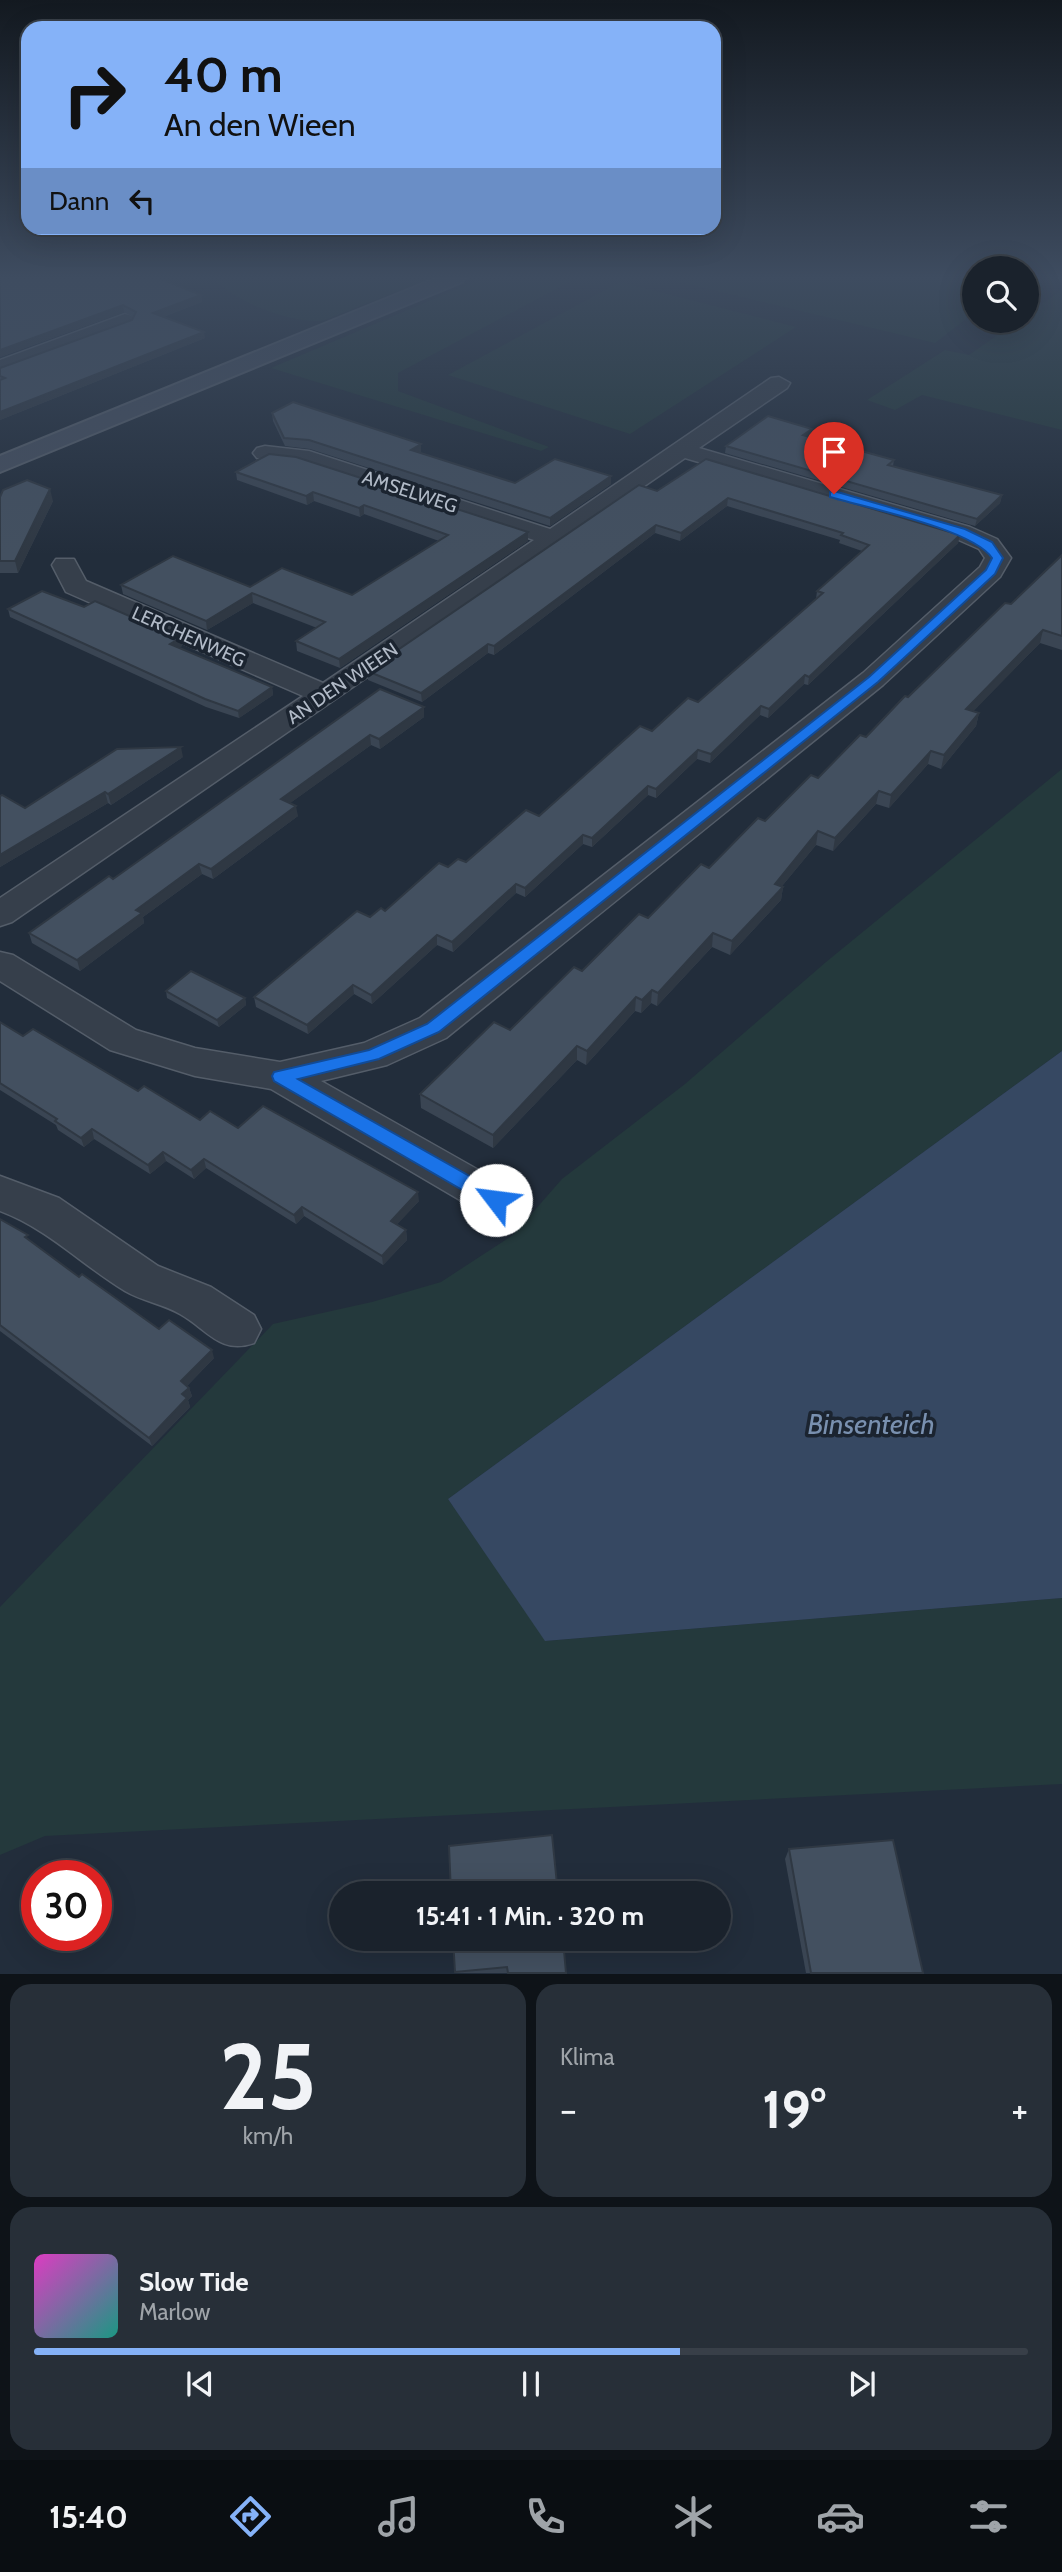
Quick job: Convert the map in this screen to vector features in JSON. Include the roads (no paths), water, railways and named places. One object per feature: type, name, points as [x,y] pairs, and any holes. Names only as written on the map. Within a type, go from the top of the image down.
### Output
[{"type":"main road","points":[[0,465],[231,370]]},
{"type":"street","name":"AN DEN WIEEN","points":[[0,914],[779,383]]},
{"type":"street","points":[[280,1076],[373,1055],[433,1028],[873,679],[991,571],[998,558],[988,544],[961,532],[681,450]]},
{"type":"street","name":"AMSELWEG","points":[[265,453],[301,456],[553,538]]},
{"type":"street","name":"LERCHENWEG","points":[[65,565],[75,586],[325,695]]},
{"type":"street","points":[[0,964],[123,1040],[195,1062],[280,1076],[496,1200]]},
{"type":"street","points":[[0,1192],[44,1210],[142,1279],[195,1300],[238,1329]]},
{"type":"water","name":"Binsenteich","points":[[1062,1051],[1062,1598],[545,1641],[448,1499]]}]
